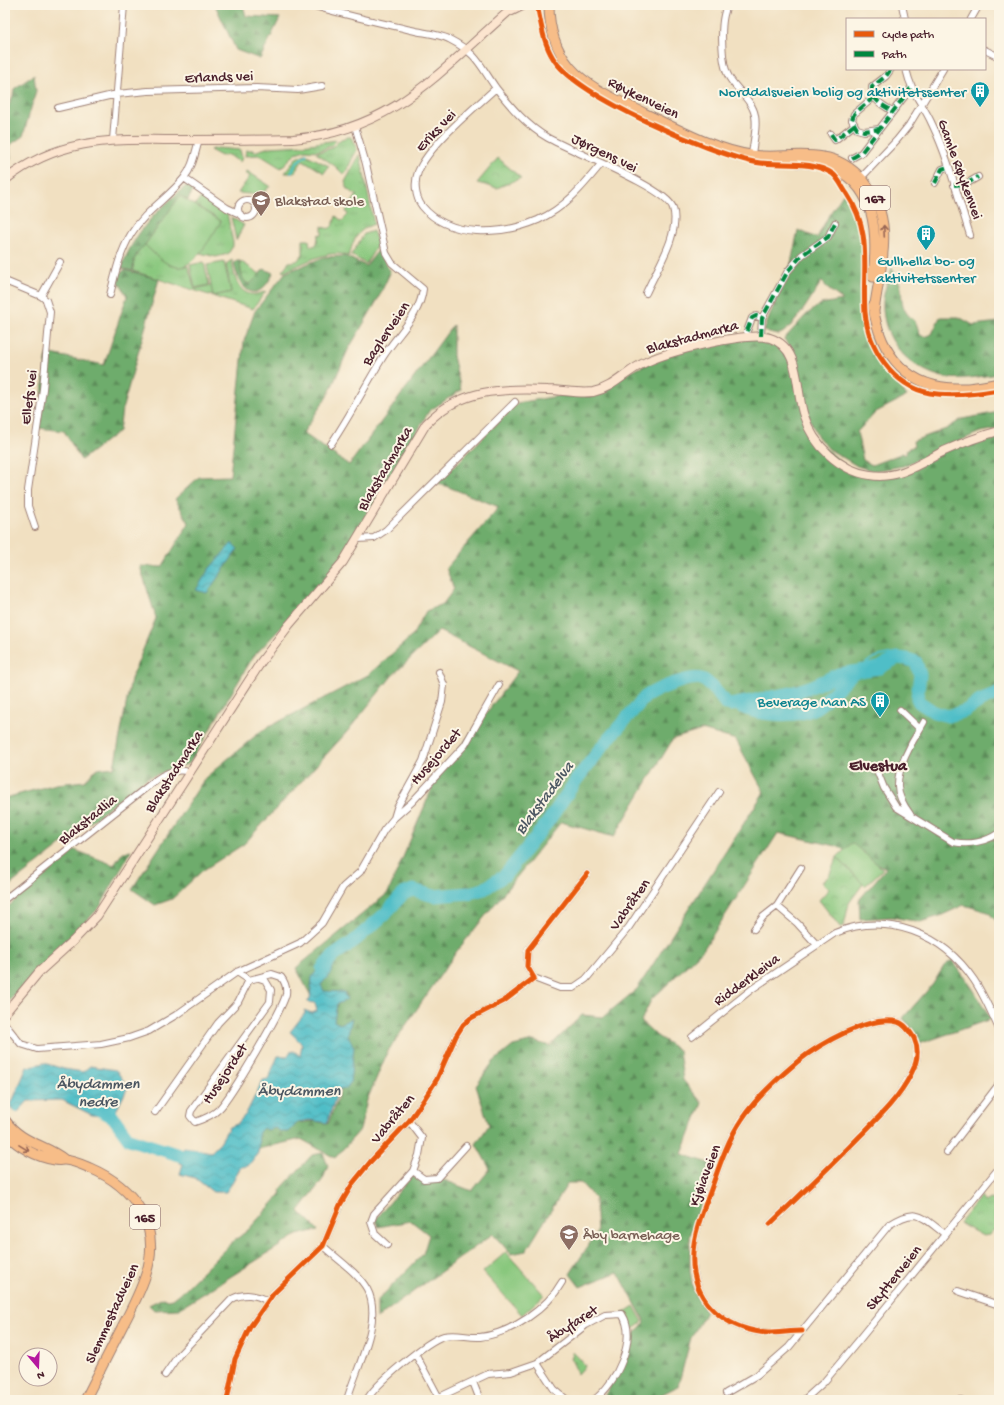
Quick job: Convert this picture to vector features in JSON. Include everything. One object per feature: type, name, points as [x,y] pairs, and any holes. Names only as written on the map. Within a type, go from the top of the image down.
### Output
[{"type":"main road","points":[[5,180],[25,165],[50,152],[78,144],[113,140],[199,140],[309,137],[327,135],[355,126],[393,109],[418,92],[516,5]]},
{"type":"main road","points":[[508,13],[524,5]]},
{"type":"main road","name":"Røykenveien","points":[[549,5],[550,27],[558,49],[570,66],[587,83],[601,92],[693,136],[728,150],[752,156],[777,157],[793,155],[825,157],[845,165],[858,181],[874,195],[884,225],[884,248],[874,311],[877,328],[885,348],[896,364],[914,377],[931,384],[955,388],[999,383]]},
{"type":"main road","name":"Blakstadmarka","points":[[5,1012],[39,972],[98,916],[189,772],[276,641],[333,575],[358,539],[417,436],[434,416],[453,402],[482,393],[506,391],[549,390],[592,392],[612,385],[654,358],[710,343],[745,336],[761,336],[779,342],[791,358],[796,373],[804,417],[818,442],[838,462],[860,473],[880,476],[899,473],[974,438],[999,431]]},
{"type":"main road","name":"Slemmestadveien","points":[[5,1120],[7,1134],[59,1154],[65,1160],[107,1176],[128,1191],[142,1211],[151,1239],[150,1258],[144,1280],[85,1400]]},
{"type":"street","points":[[113,140],[124,5]]},
{"type":"street","name":"Jørgens vei","points":[[311,5],[446,38],[467,49],[482,65],[496,88],[524,121],[540,134],[656,191],[670,201],[675,216],[674,232],[646,293]]},
{"type":"street","points":[[902,5],[905,18]]},
{"type":"street","points":[[972,18],[979,5]]},
{"type":"street","points":[[727,6],[723,28],[724,64],[728,75],[736,88],[754,110],[752,156]]},
{"type":"street","points":[[986,50],[999,57]]},
{"type":"street","points":[[890,70],[886,76],[872,87],[874,97],[892,111]]},
{"type":"street","name":"Gamle Røykenvei","points":[[906,70],[911,88],[932,124],[970,234]]},
{"type":"street","points":[[858,181],[897,140],[921,107],[942,70]]},
{"type":"street","name":"Erlands vei","points":[[58,108],[117,94],[209,89],[298,90],[322,86]]},
{"type":"street","name":"Eriks vei","points":[[496,88],[458,123],[424,159],[417,173],[417,196],[420,203],[433,217],[460,228],[482,231],[509,229],[553,213],[570,201],[601,164]]},
{"type":"street","points":[[852,158],[862,153],[892,111],[911,88]]},
{"type":"street","points":[[874,97],[854,114],[852,120],[857,129],[864,131],[879,129]]},
{"type":"street","points":[[831,134],[835,140],[854,125]]},
{"type":"street","name":"Baglerveien","points":[[331,444],[351,414],[383,356],[419,307],[423,289],[392,263],[386,254],[378,224],[366,164],[355,126]]},
{"type":"street","points":[[110,295],[116,269],[131,233],[145,215],[184,178],[193,162],[199,140]]},
{"type":"street","points":[[935,183],[942,169],[948,167]]},
{"type":"street","points":[[184,178],[227,208],[240,214]]},
{"type":"street","points":[[954,185],[966,184],[978,178]]},
{"type":"street","points":[[761,336],[762,318],[788,271],[802,255],[828,237],[836,222]]},
{"type":"street","points":[[5,281],[41,296],[60,262]]},
{"type":"street","name":"Ellefs vei","points":[[35,527],[28,506],[28,490],[41,403],[50,326],[50,312],[46,300],[41,296]]},
{"type":"street","points":[[746,331],[752,318],[756,316],[762,318]]},
{"type":"street","points":[[358,539],[374,538],[386,530],[515,402]]},
{"type":"street","name":"Husejordet","points":[[394,818],[397,808],[423,761],[428,748],[444,693],[444,685],[439,672]]},
{"type":"street","name":"Husejordet","points":[[5,1024],[22,1044],[37,1049],[63,1048],[115,1041],[149,1031],[176,1015],[237,972],[300,943],[322,923],[346,883],[360,872],[384,830],[394,818],[412,802],[465,745],[499,685]]},
{"type":"street","points":[[900,710],[920,729]]},
{"type":"street","points":[[910,816],[900,796],[898,785],[908,752],[924,722]]},
{"type":"street","points":[[876,768],[884,788],[896,807],[953,842],[964,844],[987,840],[999,833]]},
{"type":"street","name":"Blakstadlia","points":[[5,899],[157,779],[172,771],[183,770],[189,772]]},
{"type":"street","name":"Vabråten","points":[[227,1400],[235,1359],[242,1341],[267,1301],[323,1246],[340,1205],[353,1183],[371,1160],[409,1121],[437,1079],[456,1036],[463,1025],[471,1018],[504,1001],[534,978],[560,988],[573,988],[586,979],[629,928],[719,792]]},
{"type":"street","points":[[754,929],[763,918],[777,906],[801,868]]},
{"type":"street","points":[[534,978],[528,966],[528,950],[587,874]]},
{"type":"street","points":[[777,906],[797,923],[817,945]]},
{"type":"street","name":"Ridderkleiva","points":[[692,1037],[752,989],[835,933],[865,924],[899,926],[915,930],[928,937],[959,962],[973,979],[999,1029]]},
{"type":"street","points":[[155,1112],[218,1023],[238,1002],[249,980],[237,972]]},
{"type":"street","name":"Husejordet","points":[[249,980],[272,974],[281,977],[286,985],[284,1000],[220,1108],[209,1116],[195,1122],[190,1116],[191,1111],[270,1002],[272,990],[264,980],[259,978]]},
{"type":"street","name":"Kjøiaveien","points":[[770,1224],[832,1165],[882,1114],[897,1096],[910,1076],[916,1062],[917,1048],[910,1033],[899,1022],[888,1021],[860,1027],[822,1044],[798,1062],[768,1088],[742,1119],[727,1147],[700,1219],[694,1242],[693,1267],[696,1284],[701,1297],[708,1306],[736,1326],[749,1330],[768,1333],[802,1331]]},
{"type":"street","points":[[947,1152],[999,1084]]},
{"type":"street","name":"Vabråten","points":[[387,1245],[375,1234],[371,1222],[374,1214],[413,1171],[419,1155],[422,1138],[409,1121]]},
{"type":"street","points":[[413,1171],[424,1179],[437,1178],[466,1146]]},
{"type":"street","name":"Skytterveien","points":[[804,1400],[824,1382],[999,1168]]},
{"type":"street","points":[[726,1393],[757,1375],[776,1359],[802,1331],[889,1225],[902,1216],[915,1214],[922,1217],[944,1234]]},
{"type":"street","points":[[323,1246],[362,1282],[370,1295],[374,1310],[372,1325],[347,1400]]},
{"type":"street","name":"Åbyfaret","points":[[367,1400],[379,1384],[436,1339],[445,1336],[480,1337],[499,1332],[532,1314],[550,1300],[562,1282]]},
{"type":"street","points":[[958,1291],[999,1305]]},
{"type":"street","points":[[165,1375],[178,1356],[232,1299],[240,1294],[262,1298],[267,1301]]},
{"type":"street","name":"Åbyfaret","points":[[416,1355],[436,1398],[488,1374],[511,1372],[536,1363],[586,1326],[605,1315],[622,1314],[629,1330],[624,1359],[603,1393],[594,1400]]},
{"type":"street","points":[[536,1363],[554,1389],[567,1400]]},
{"type":"street","points":[[473,1382],[480,1400]]},
{"type":"street","points":[[946,1400],[961,1400]]},
{"type":"green space","points":[[215,5],[243,5],[246,16],[280,18],[260,59],[236,50]]},
{"type":"green space","points":[[34,75],[36,91],[23,136],[10,145],[11,159],[5,165],[5,114],[13,96],[14,89]]},
{"type":"green space","points":[[351,137],[357,149],[346,172],[343,174],[335,166],[316,153],[332,148],[341,139]]},
{"type":"green space","points":[[337,140],[331,146],[318,151],[305,150],[296,153],[281,168],[260,155],[245,156],[246,150],[253,150],[253,152],[270,147],[303,145]]},
{"type":"green space","points":[[217,148],[240,150],[242,158],[240,162],[228,155],[221,156],[210,150]]},
{"type":"green space","points":[[305,154],[329,166],[324,173],[303,160],[294,173],[285,173],[296,158]]},
{"type":"green space","points":[[360,154],[374,224],[359,233],[352,245],[349,256],[341,254],[324,255],[284,272],[282,271],[289,262],[297,261],[303,254],[303,240],[309,240],[310,246],[315,245],[319,234],[322,235],[322,226],[325,228],[330,228],[336,216],[342,221],[348,215],[346,211],[357,195],[348,190],[345,182]]},
{"type":"green space","points":[[498,158],[521,178],[497,188],[477,183]]},
{"type":"green space","points":[[247,171],[270,186],[267,190],[260,193],[251,194],[238,193],[250,176],[245,173]]},
{"type":"green space","points":[[187,185],[193,191],[188,200],[180,196],[137,254],[134,260],[133,271],[121,268],[127,254],[140,232],[165,204]]},
{"type":"green space","points":[[844,193],[859,224],[865,249],[860,286],[865,330],[881,363],[907,396],[876,412],[857,432],[863,460],[872,465],[903,453],[904,455],[907,453],[906,450],[914,446],[913,441],[946,429],[962,419],[999,412],[999,429],[980,432],[903,466],[873,471],[857,466],[829,449],[818,437],[808,416],[794,353],[784,339],[807,314],[821,304],[843,300],[828,289],[822,281],[793,323],[787,329],[782,333],[777,334],[764,331],[778,294],[788,277],[798,230],[817,238],[829,215]]},
{"type":"green space","points":[[203,195],[227,213],[233,242],[233,246],[228,254],[216,257],[200,253],[221,221],[195,205]]},
{"type":"green space","points":[[180,196],[221,221],[209,241],[197,256],[184,266],[178,267],[164,262],[145,245]]},
{"type":"green space","points":[[231,217],[244,225],[236,240]]},
{"type":"green space","points":[[373,231],[378,244],[366,264],[351,255],[364,234]]},
{"type":"green space","points":[[145,245],[165,262],[176,266],[188,266],[195,289],[211,285],[214,296],[231,292],[226,264],[232,260],[237,282],[240,288],[250,294],[257,294],[266,291],[253,309],[133,271],[136,256]]},
{"type":"green space","points":[[380,248],[390,273],[378,299],[348,350],[329,393],[303,433],[349,465],[453,325],[453,356],[461,390],[429,411],[363,528],[318,589],[253,657],[190,763],[147,778],[5,889],[5,798],[56,784],[85,781],[96,769],[114,767],[131,679],[156,618],[140,566],[162,567],[189,523],[175,499],[199,477],[230,476],[244,341],[255,311],[285,273],[324,257],[345,256],[366,266]]},
{"type":"green space","points":[[240,261],[244,281],[250,284],[264,269],[273,273],[261,289],[255,292],[250,291],[245,288],[236,273],[234,263]]},
{"type":"green space","points":[[240,261],[260,274],[250,284],[244,281]]},
{"type":"green space","points":[[204,262],[209,285],[195,288],[190,265]]},
{"type":"green space","points":[[224,262],[231,292],[213,296],[207,265]]},
{"type":"green space","points":[[892,268],[899,281],[904,309],[917,324],[921,336],[932,334],[940,317],[959,317],[973,325],[999,322],[999,374],[966,378],[947,378],[933,374],[921,368],[900,351],[892,340],[884,315],[883,301],[886,284]]},
{"type":"green space","points":[[125,270],[159,279],[122,410],[119,431],[81,460],[64,431],[38,428],[47,353],[104,365],[127,296],[115,276]]},
{"type":"green space","points":[[768,336],[790,358],[813,438],[847,467],[873,474],[906,469],[944,452],[999,434],[999,862],[993,868],[999,900],[999,924],[988,912],[964,905],[940,916],[920,922],[892,917],[860,919],[859,900],[886,868],[836,846],[778,833],[703,950],[651,1000],[641,1021],[657,1036],[679,1050],[683,1080],[702,1103],[682,1154],[715,1165],[690,1236],[690,1270],[693,1289],[706,1312],[691,1338],[678,1386],[651,1400],[608,1400],[605,1395],[625,1360],[631,1337],[645,1322],[618,1272],[580,1287],[570,1274],[597,1232],[595,1199],[581,1183],[568,1183],[526,1251],[511,1254],[493,1234],[377,1318],[377,1301],[423,1254],[429,1235],[411,1221],[378,1227],[376,1219],[412,1176],[426,1182],[439,1178],[472,1191],[490,1169],[476,1144],[489,1125],[476,1086],[493,1062],[513,1046],[533,1041],[550,1046],[582,1015],[603,1017],[637,989],[764,792],[736,740],[702,730],[673,739],[614,837],[561,822],[457,951],[388,1051],[367,1100],[360,1130],[335,1158],[301,1139],[258,1149],[254,1127],[316,1121],[328,1124],[349,1067],[296,968],[388,893],[435,781],[518,671],[439,631],[392,676],[346,733],[244,844],[202,871],[172,899],[155,905],[132,889],[205,778],[261,731],[368,675],[412,636],[426,611],[443,604],[454,589],[446,568],[499,507],[438,483],[517,403],[593,390],[662,357],[702,345]]},
{"type":"green space","points":[[852,843],[883,869],[865,886],[837,857]]},
{"type":"green space","points":[[75,850],[114,865],[123,852],[131,851],[100,907],[5,1005],[5,909]]},
{"type":"green space","points":[[837,857],[863,884],[849,903],[844,926],[840,927],[819,900],[829,889],[822,882],[829,876]]},
{"type":"green space","points":[[952,960],[973,989],[991,1019],[919,1044],[916,1036],[903,1018],[933,984],[944,966]]},
{"type":"green space","points":[[323,1153],[328,1166],[323,1179],[299,1211],[318,1230],[297,1235],[179,1309],[154,1310],[149,1305],[163,1298],[167,1300],[173,1299],[184,1290],[230,1244],[248,1230],[281,1194],[280,1190],[312,1155]]},
{"type":"green space","points":[[981,1196],[984,1202],[990,1199],[999,1203],[999,1233],[993,1230],[989,1235],[983,1236],[959,1223]]},
{"type":"green space","points":[[506,1252],[544,1295],[522,1315],[483,1272]]},
{"type":"green space","points":[[634,1306],[643,1322],[633,1329],[623,1313]]},
{"type":"green space","points":[[573,1352],[585,1366],[578,1374],[571,1359]]},
{"type":"water","points":[[232,543],[238,549],[207,593],[196,590],[209,569]]},
{"type":"water","name":"Åbydammen","points":[[338,956],[333,962],[331,973],[321,985],[324,991],[344,992],[347,1000],[337,1004],[334,1021],[340,1024],[352,1018],[348,1035],[354,1048],[350,1083],[346,1089],[338,1090],[327,1123],[310,1120],[298,1122],[289,1132],[281,1132],[276,1128],[267,1130],[263,1128],[259,1132],[258,1153],[248,1166],[241,1167],[226,1192],[213,1192],[195,1178],[180,1174],[183,1164],[180,1163],[184,1147],[211,1152],[219,1144],[229,1127],[237,1124],[246,1114],[263,1080],[268,1079],[278,1056],[288,1056],[290,1052],[294,1051],[300,1056],[302,1044],[290,1032],[305,1013],[304,1010],[312,1013],[317,1011],[315,1003],[307,1002],[310,999],[312,977],[326,958]]},
{"type":"water","name":"Åbydammen nedre","points":[[44,1063],[64,1069],[83,1072],[90,1066],[116,1070],[128,1087],[113,1117],[92,1115],[62,1100],[28,1101],[17,1113],[10,1107],[27,1067]]},
{"type":"waterway","points":[[291,173],[297,162],[307,154]]},
{"type":"waterway","points":[[860,670],[869,660],[876,657],[889,654],[897,658]]},
{"type":"waterway","name":"Blakstadelva","points":[[322,969],[333,956],[353,942],[385,914],[403,894],[413,890],[434,896],[469,893],[484,889],[505,875],[547,823],[577,779],[605,743],[645,697],[674,683],[699,678],[710,685],[726,704],[731,705],[792,693],[813,686],[839,674],[879,668],[897,658],[916,662],[920,675],[917,698],[919,702],[934,712],[948,716],[965,711],[980,701],[999,693]]},
{"type":"waterway","points":[[738,705],[766,713],[787,715],[798,714],[815,708],[825,701],[854,672]]},
{"type":"waterway","points":[[790,693],[815,708]]},
{"type":"waterway","points":[[98,1109],[113,1117],[129,1139],[182,1156],[199,1156]]},
{"type":"marked path","points":[[890,70],[886,76],[872,87],[872,92],[881,104],[892,111]]},
{"type":"marked path","points":[[852,158],[861,153],[911,88]]},
{"type":"marked path","points":[[874,97],[854,114],[852,120],[857,129],[864,131],[879,129]]},
{"type":"marked path","points":[[831,134],[835,140],[854,125]]},
{"type":"marked path","points":[[935,183],[942,169],[948,167]]},
{"type":"marked path","points":[[954,185],[966,184],[978,177]]},
{"type":"marked path","points":[[761,336],[762,318],[788,271],[802,255],[828,237],[835,223]]},
{"type":"marked path","points":[[747,331],[752,318],[756,316],[762,318]]},
{"type":"cycle path","points":[[537,5],[545,39],[553,58],[566,73],[588,89],[615,105],[645,121],[677,135],[734,157],[754,162],[815,166],[833,174],[839,181],[855,208],[860,223],[865,251],[864,296],[867,325],[871,338],[884,363],[904,382],[916,389],[930,393],[947,395],[982,393],[999,390]]},
{"type":"cycle path","points":[[227,1400],[235,1359],[250,1327],[273,1294],[323,1246],[340,1205],[353,1183],[371,1161],[409,1121],[423,1101],[437,1079],[456,1036],[463,1025],[471,1018],[504,1001],[534,978],[527,966],[528,950],[587,874]]},
{"type":"cycle path","points":[[770,1224],[874,1122],[901,1091],[913,1070],[917,1052],[914,1038],[903,1024],[886,1021],[873,1022],[845,1033],[806,1055],[775,1082],[748,1111],[732,1136],[699,1222],[693,1252],[694,1273],[703,1298],[711,1307],[720,1316],[742,1328],[768,1333],[802,1331]]},
{"type":"place","name":"Norddalsveien bolig og aktivitetssenter","points":[[980,108]]},
{"type":"place","name":"Blakstad skole","points":[[261,217]]},
{"type":"place","name":"Gullhella bo- og aktivitetssenter","points":[[926,251]]},
{"type":"place","name":"Beverage Man AS","points":[[880,718]]},
{"type":"place","name":"Åby barnehage","points":[[569,1251]]},
{"type":"district","name":"Elvestua","points":[[878,764]]}]
